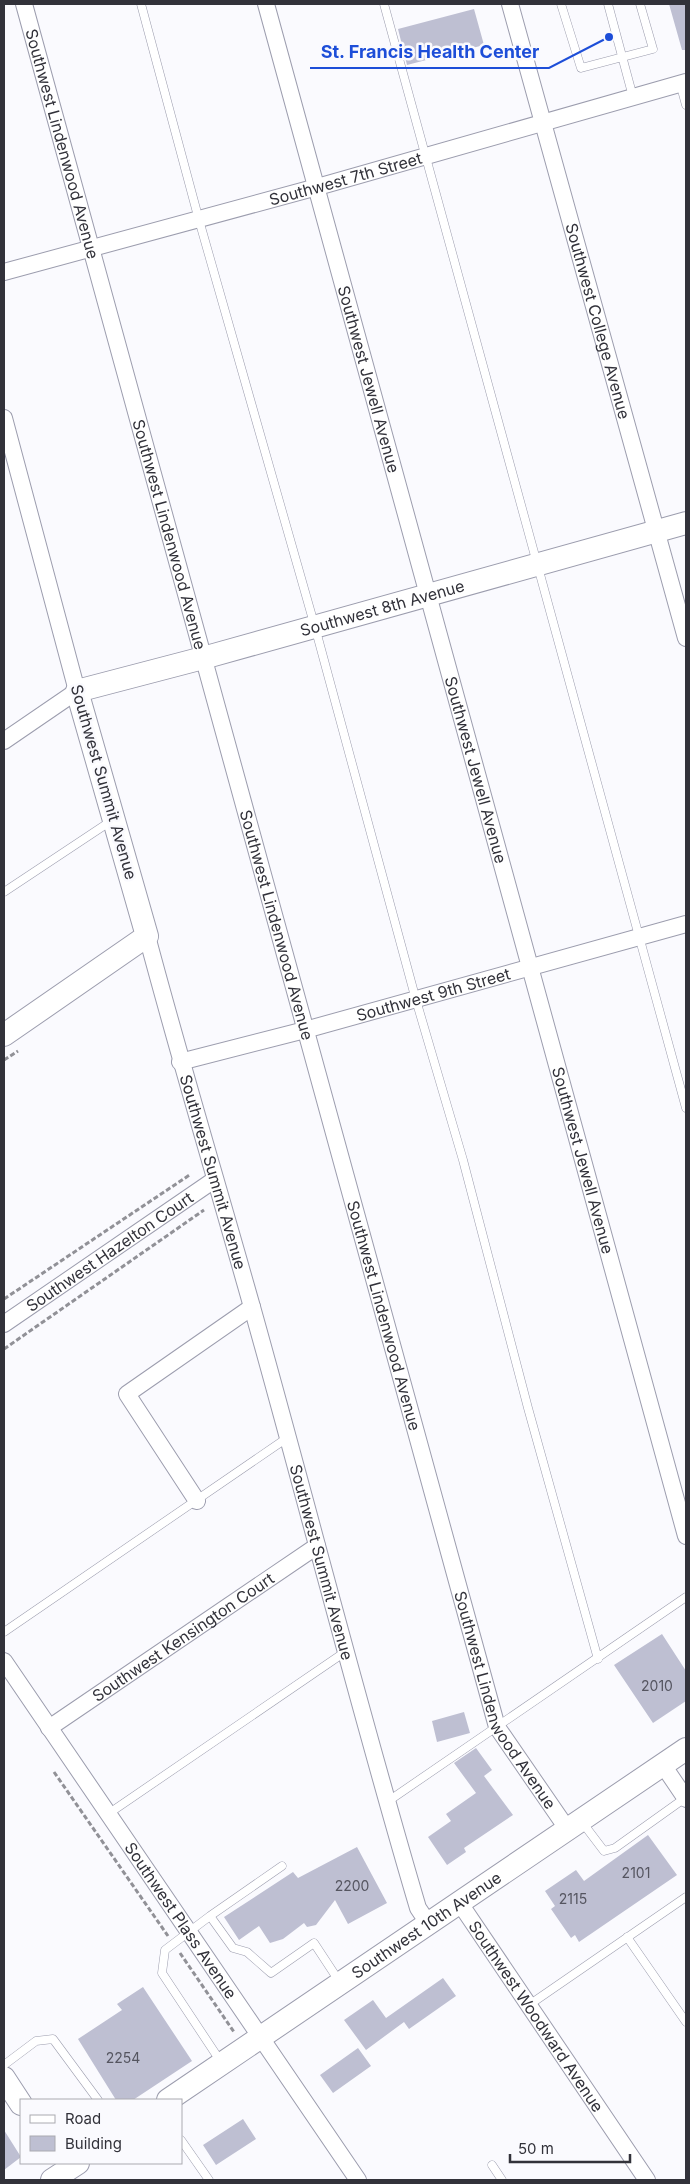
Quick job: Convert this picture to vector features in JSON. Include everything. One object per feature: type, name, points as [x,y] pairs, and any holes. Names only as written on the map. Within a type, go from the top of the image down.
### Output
[{"type":"street","name":"Southwest Lindenwood Avenue","points":[[24,4],[497,1727],[574,1825]]},
{"type":"street","name":"Southwest Jewell Avenue","points":[[266,4],[530,967],[682,1506],[686,1536]]},
{"type":"street","name":"Southwest College Avenue","points":[[510,4],[545,121],[686,638]]},
{"type":"street","name":"Southwest 7th Street","points":[[4,272],[426,157],[545,121],[683,83]]},
{"type":"street","name":"Southwest Summit Avenue","points":[[4,418],[8,448],[115,818],[180,1062],[252,1307],[387,1802],[418,1908],[428,1923]]},
{"type":"street","name":"Southwest 8th Avenue","points":[[77,691],[204,658],[686,523]]},
{"type":"street","points":[[4,741],[77,691]]},
{"type":"street","name":"Southwest 9th Street","points":[[180,1062],[416,1000],[686,924]]},
{"type":"street","points":[[4,1035],[147,936]]},
{"type":"street","name":"Southwest Hazelton Court","points":[[4,1324],[214,1180]]},
{"type":"street","points":[[196,1501],[127,1394],[252,1307]]},
{"type":"street","name":"Southwest Kensington Court","points":[[49,1728],[317,1546]]},
{"type":"street","name":"Southwest Plass Avenue","points":[[4,1661],[259,2038],[358,2180]]},
{"type":"street","name":"Southwest 10th Avenue","points":[[170,2099],[686,1750]]},
{"type":"street","points":[[663,1765],[686,1799]]},
{"type":"street","name":"Southwest Woodward Avenue","points":[[459,1902],[647,2180]]},
{"type":"street","points":[[4,2078],[20,2102]]},
{"type":"lane","points":[[141,4],[199,220],[315,627],[416,1000],[463,1160],[528,1408],[598,1659]]},
{"type":"lane","points":[[384,4],[686,1108]]},
{"type":"lane","points":[[561,4],[581,68],[653,49],[640,4]]},
{"type":"lane","points":[[608,4],[633,96]]},
{"type":"lane","points":[[683,83],[686,105]]},
{"type":"lane","points":[[4,892],[115,818]]},
{"type":"lane","points":[[4,1632],[287,1438]]},
{"type":"lane","points":[[387,1802],[686,1597]]},
{"type":"lane","points":[[108,1814],[346,1652]]},
{"type":"lane","points":[[574,1825],[604,1850],[614,1848],[686,1799]]},
{"type":"lane","points":[[222,2064],[162,1973],[165,1950],[282,1866]]},
{"type":"lane","points":[[529,2005],[686,1897]]},
{"type":"lane","points":[[210,1916],[233,1948],[247,1952],[271,1973],[314,1943],[340,1982]]},
{"type":"lane","points":[[627,1937],[686,2022]]},
{"type":"lane","points":[[4,2065],[36,2041],[53,2039],[97,2099]]},
{"type":"lane","points":[[182,2141],[209,2180]]},
{"type":"lane","points":[[492,2165],[502,2180]]},
{"type":"path","points":[[4,1299],[191,1174]]},
{"type":"path","points":[[4,1349],[204,1210]]},
{"type":"path","points":[[54,1772],[235,2033]]},
{"type":"building","points":[[669,4],[686,4],[686,50],[682,50]]},
{"type":"building","points":[[474,9],[484,45],[407,65],[398,29]]},
{"type":"building","points":[[662,1634],[686,1671],[686,1701],[653,1723],[614,1665]]},
{"type":"building","points":[[464,1712],[470,1733],[437,1742],[432,1721]]},
{"type":"building","points":[[476,1748],[492,1770],[484,1776],[513,1815],[464,1848],[466,1852],[447,1865],[428,1837],[451,1821],[446,1814],[476,1793],[454,1763]]},
{"type":"building","points":[[648,1835],[677,1875],[579,1942],[575,1935],[571,1938],[551,1909],[555,1906],[545,1891],[576,1870],[584,1881]]},
{"type":"building","points":[[357,1847],[387,1903],[348,1924],[335,1900],[316,1925],[307,1927],[304,1923],[283,1939],[270,1943],[259,1926],[239,1940],[224,1917],[293,1872],[298,1878]]},
{"type":"building","points":[[443,1978],[456,1996],[409,2029],[404,2022],[366,2050],[344,2020],[373,2000],[386,2018]]},
{"type":"building","points":[[143,1987],[192,2061],[135,2099],[115,2099],[78,2039],[122,2010],[117,2004]]},
{"type":"building","points":[[358,2048],[371,2066],[333,2093],[320,2075]]},
{"type":"building","points":[[243,2119],[256,2139],[216,2165],[203,2145]]},
{"type":"building","points":[[4,2130],[20,2158],[4,2170]]},
{"type":"place","name":"St. Francis Health Center","points":[[609,37]]}]
